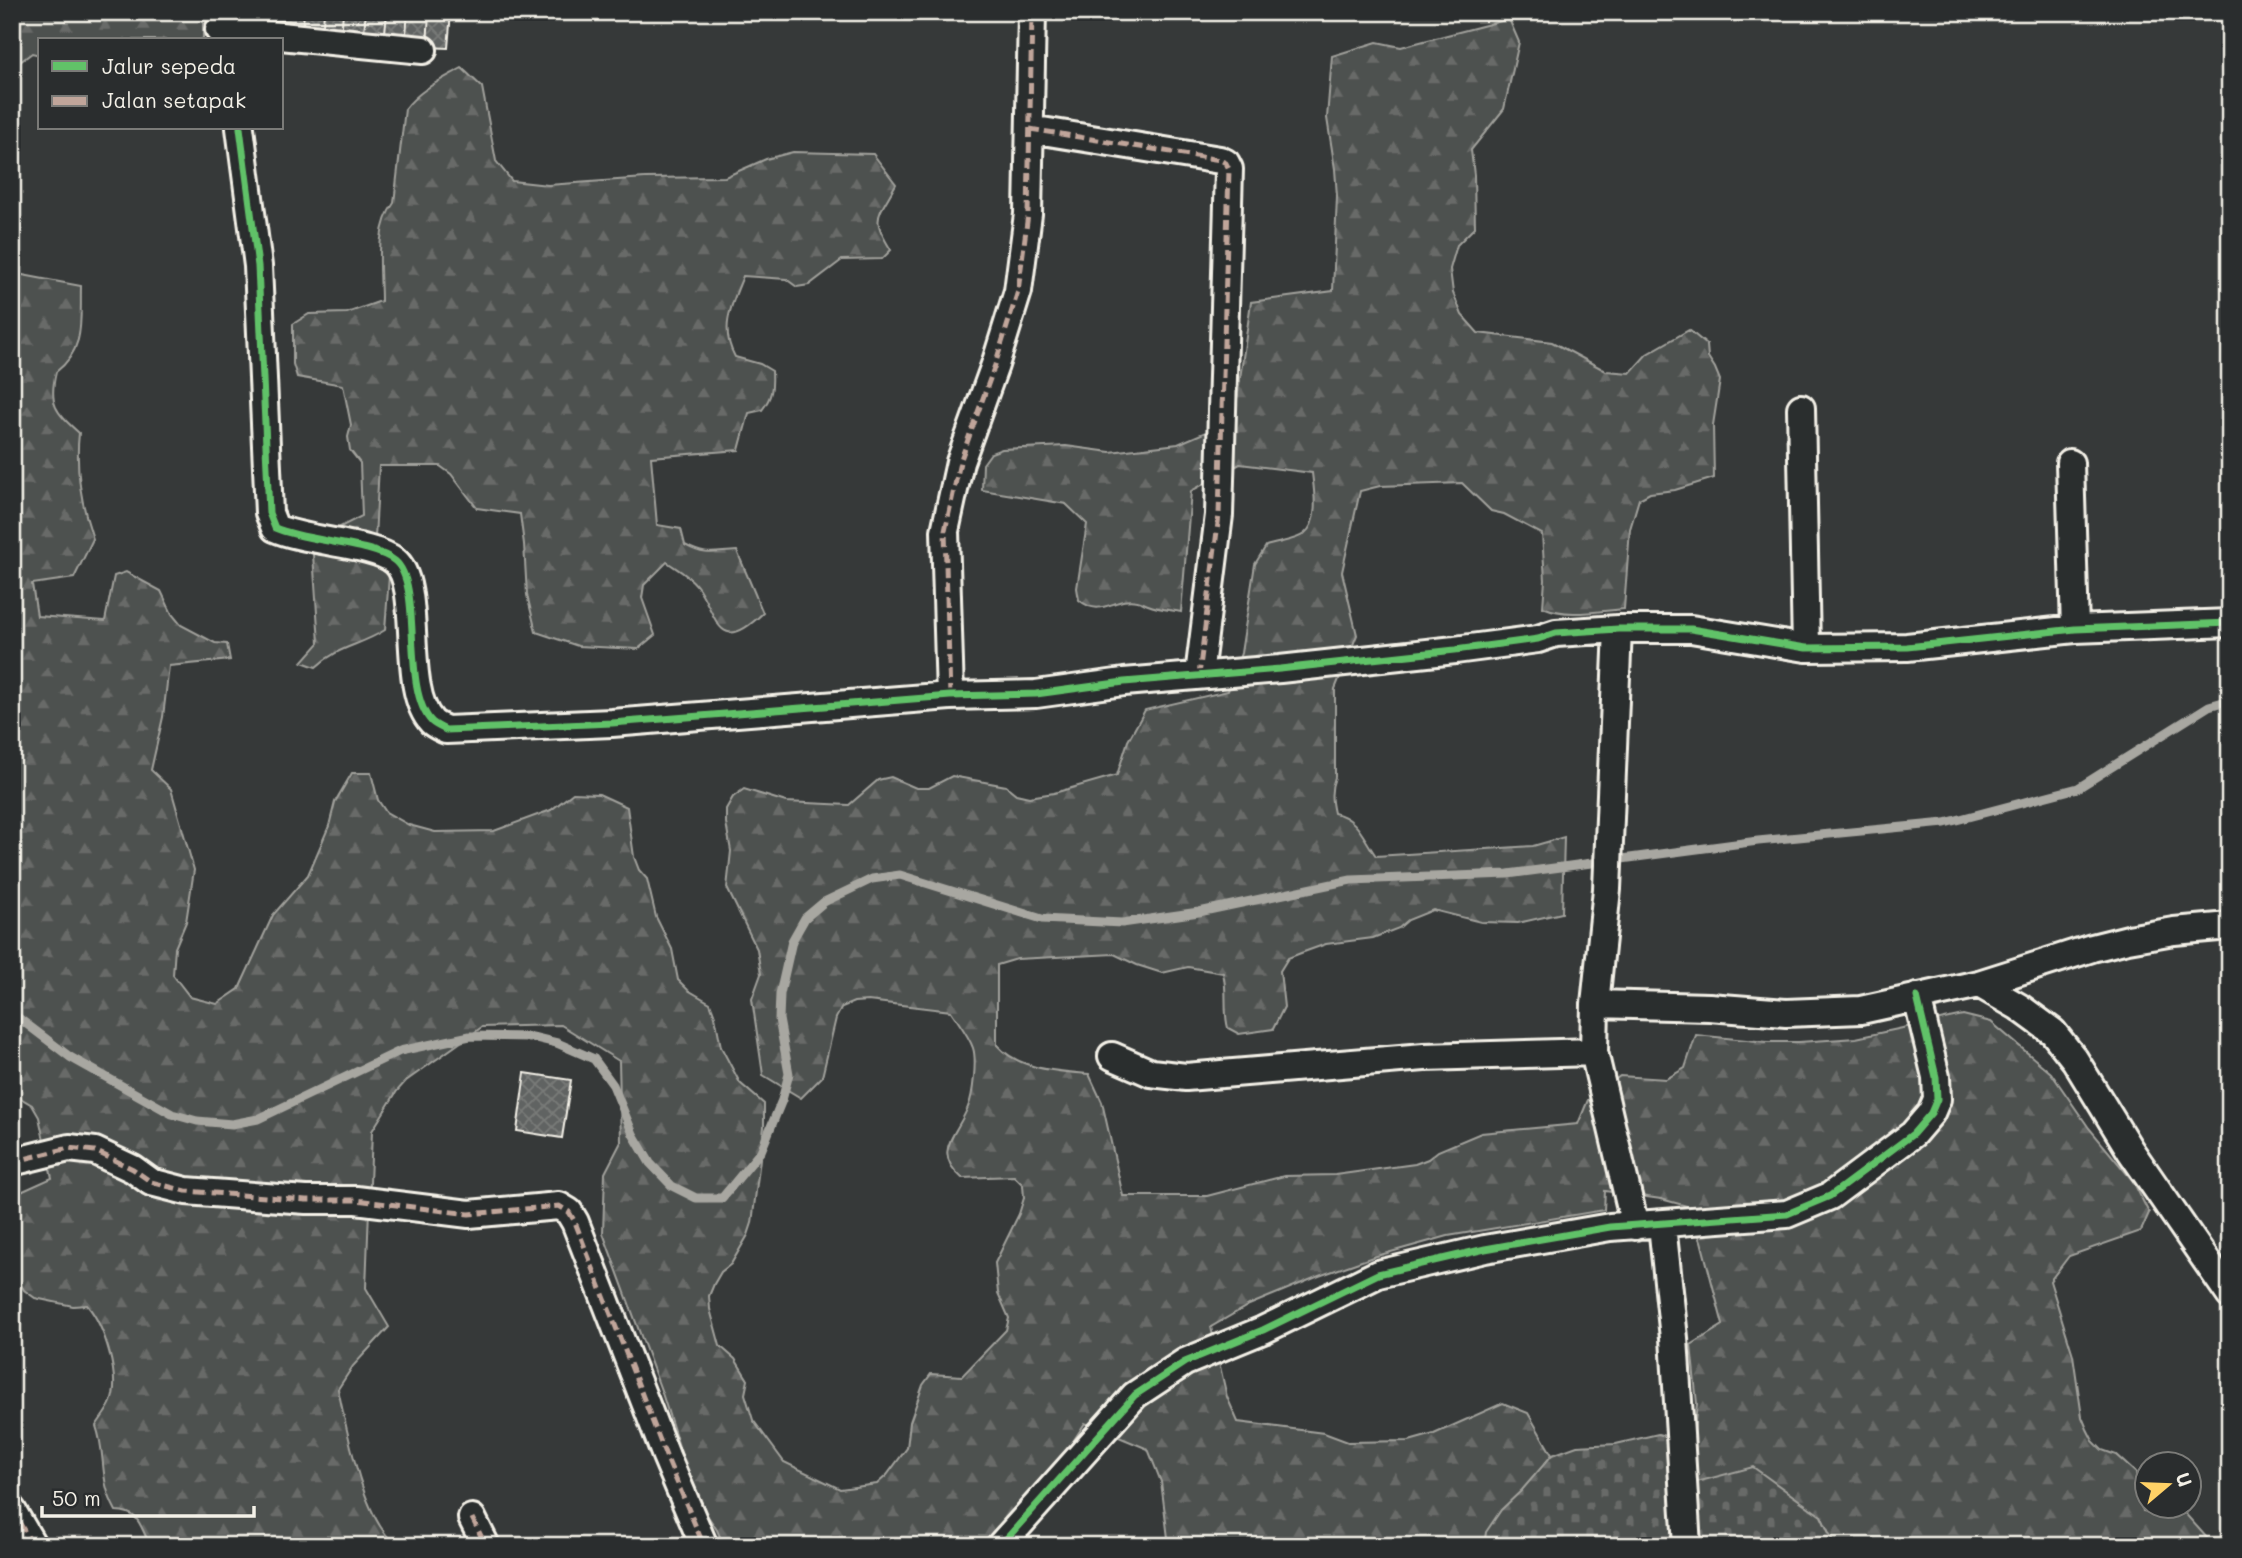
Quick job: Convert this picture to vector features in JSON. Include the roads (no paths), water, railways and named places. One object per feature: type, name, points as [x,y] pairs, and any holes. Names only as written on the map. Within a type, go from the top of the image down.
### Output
[{"type":"street","points":[[950,696],[945,531],[960,462],[1018,291],[1028,214],[1032,12]]},
{"type":"street","points":[[219,27],[423,50]]},
{"type":"street","points":[[1030,129],[1220,160],[1226,163],[1229,169],[1219,515],[1199,675]]},
{"type":"street","points":[[240,130],[258,266],[270,513],[275,528],[291,535],[381,552],[396,562],[406,579],[417,685],[432,722],[446,730],[598,724],[950,696],[1036,694],[1124,682],[1455,650],[1538,639],[1556,633],[1618,629],[1691,629],[1806,648],[1907,647],[2075,629],[2230,623]]},
{"type":"street","points":[[1801,408],[1806,648]]},
{"type":"street","points":[[2070,463],[2075,629]]},
{"type":"street","points":[[1618,629],[1607,889],[1595,1003],[1594,1052],[1635,1226]]},
{"type":"street","points":[[1595,1003],[1786,1013],[1861,1010],[1979,984],[2068,955],[2129,939],[2174,931],[2230,926]]},
{"type":"street","points":[[1979,984],[2019,1007],[2053,1032],[2075,1059],[2130,1150],[2230,1295]]},
{"type":"street","points":[[1000,1546],[1135,1395],[1185,1362],[1263,1330],[1378,1274],[1547,1237],[1635,1226],[1787,1214],[1830,1196],[1913,1134],[1931,1113],[1937,1099],[1936,1077],[1917,997]]},
{"type":"street","points":[[1112,1056],[1151,1073],[1186,1077],[1424,1058],[1594,1052]]},
{"type":"street","points":[[12,1162],[69,1149],[95,1151],[133,1169],[151,1182],[186,1191],[306,1200],[356,1199],[469,1214],[559,1206],[569,1212],[575,1222],[704,1546]]},
{"type":"street","points":[[1662,1225],[1674,1338],[1687,1546]]},
{"type":"street","points":[[12,1510],[33,1546]]},
{"type":"street","points":[[472,1518],[486,1546]]},
{"type":"waterway","points":[[12,1013],[70,1057],[172,1114],[197,1121],[232,1124],[258,1119],[400,1051],[470,1036],[532,1037],[557,1043],[594,1059],[613,1085],[633,1134],[650,1163],[672,1186],[696,1198],[722,1198],[761,1151],[782,1100],[789,1074],[779,1019],[780,994],[792,941],[805,918],[824,902],[872,879],[900,875],[1042,919],[1122,923],[1199,912],[1351,880],[1508,874],[1758,841],[1945,823],[2078,788],[2209,706],[2230,700]]}]
